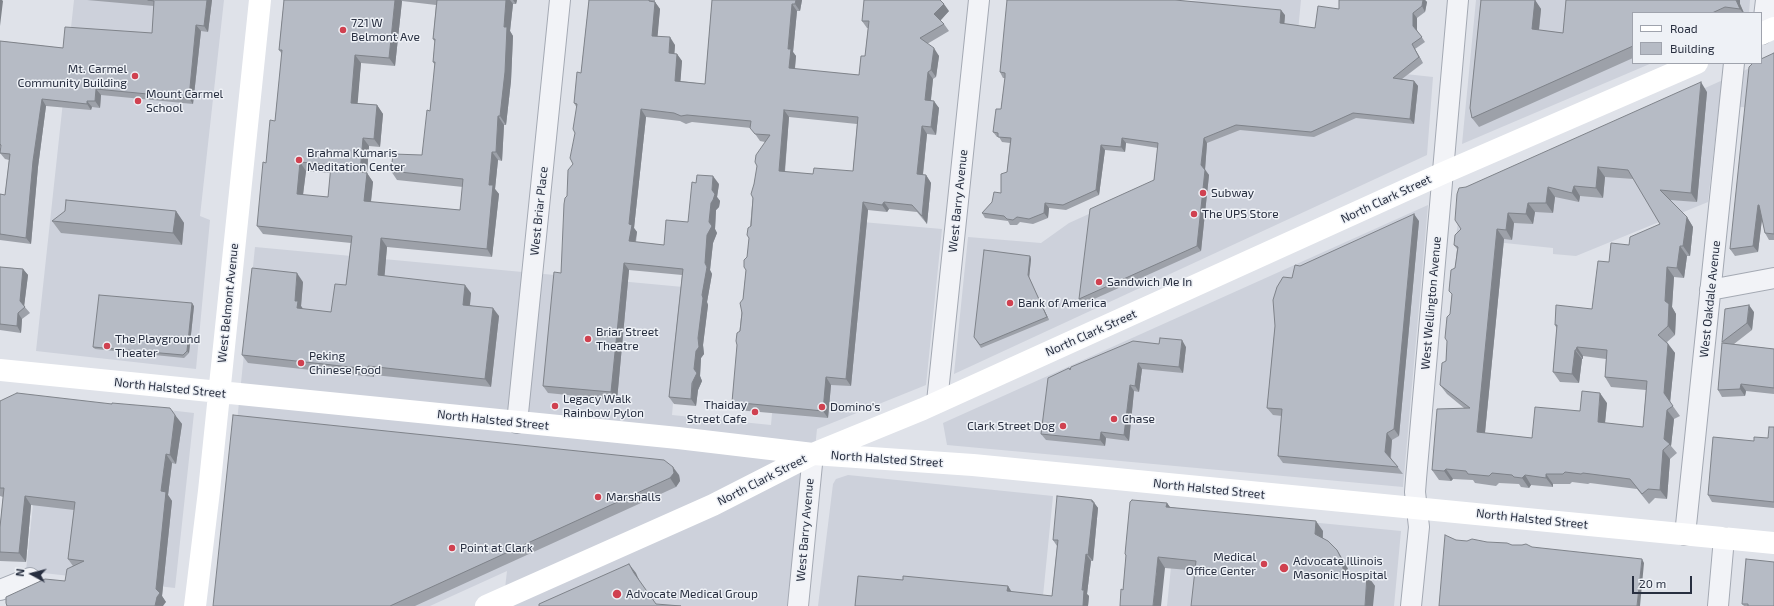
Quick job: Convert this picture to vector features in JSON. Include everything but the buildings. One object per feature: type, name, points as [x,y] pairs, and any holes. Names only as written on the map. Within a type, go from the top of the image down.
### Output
[{"type":"main road","name":"West Belmont Avenue","points":[[195,606],[260,0]]},
{"type":"main road","name":"North Clark Street","points":[[486,606],[518,599],[813,454],[938,402],[1441,174],[1695,64]]},
{"type":"main road","name":"North Halsted Street","points":[[0,370],[678,438],[813,454],[973,465],[1774,543]]},
{"type":"street","name":"West Briar Place","points":[[517,423],[560,0]]},
{"type":"street","name":"West Barry Avenue","points":[[938,402],[979,0]]},
{"type":"street","name":"West Wellington Avenue","points":[[1411,606],[1419,527],[1415,492],[1416,479],[1441,174],[1458,0]]},
{"type":"street","points":[[1766,0],[1766,32]]},
{"type":"street","name":"West Oakdale Avenue","points":[[1685,535],[1734,64]]},
{"type":"street","points":[[1710,290],[1774,278]]},
{"type":"street","name":"West Barry Avenue","points":[[798,606],[813,454]]},
{"type":"street","points":[[1718,606],[1724,538]]},
{"type":"street","points":[[0,590],[30,578]]},
{"type":"shaded area","points":[[74,0],[224,0],[200,216],[210,220],[196,369],[36,351]]},
{"type":"shaded area","points":[[1200,0],[1301,0],[1295,62],[1433,77],[1427,155],[954,374],[968,237],[1041,243],[1069,223],[1153,185],[1176,3]]},
{"type":"shaded area","points":[[1476,0],[1750,0],[1749,12],[1632,12],[1632,64],[1650,64],[1462,144]]},
{"type":"shaded area","points":[[1761,64],[1774,110],[1719,105],[1708,202],[1576,256],[1553,254],[1553,248],[1456,238],[1461,197]]},
{"type":"shaded area","points":[[1428,205],[1403,487],[947,445],[943,423]]},
{"type":"shaded area","points":[[782,215],[942,229],[926,385],[817,429],[799,606],[503,606],[507,571],[430,606],[218,606],[255,247],[683,287],[672,415],[771,425],[776,367]]},
{"type":"shaded area","points":[[116,404],[194,413],[175,588],[26,571],[35,485]]},
{"type":"shaded area","points":[[848,475],[1053,496],[1042,606],[818,606],[833,484],[836,479]]},
{"type":"shaded area","name":"Advocate Illinois Masonic Hospital","points":[[1177,509],[1401,531],[1394,606],[1167,606]]},
{"type":"place","name":"721 W Belmont Ave","points":[[343,30]]},
{"type":"place","name":"Mt. Carmel Community Building","points":[[135,76]]},
{"type":"place","name":"Mount Carmel School","points":[[138,101]]},
{"type":"place","name":"Brahma Kumaris Meditation Center","points":[[299,160]]},
{"type":"place","name":"Subway","points":[[1203,193]]},
{"type":"place","name":"The UPS Store","points":[[1194,214]]},
{"type":"place","name":"Sandwich Me In","points":[[1099,282]]},
{"type":"place","name":"Bank of America","points":[[1010,303]]},
{"type":"place","name":"Briar Street Theatre","points":[[588,339]]},
{"type":"place","name":"The Playground Theater","points":[[107,346]]},
{"type":"place","name":"Peking Chinese Food","points":[[301,363]]},
{"type":"place","name":"Legacy Walk Rainbow Pylon","points":[[555,406]]},
{"type":"place","name":"Domino's","points":[[822,407]]},
{"type":"place","name":"Thaiday Street Cafe","points":[[755,412]]},
{"type":"place","name":"Chase","points":[[1114,419]]},
{"type":"place","name":"Clark Street Dog","points":[[1063,426]]},
{"type":"place","name":"Marshalls","points":[[598,497]]},
{"type":"place","name":"Point at Clark","points":[[452,548]]},
{"type":"place","name":"Medical Office Center","points":[[1264,564]]},
{"type":"place","name":"Advocate Illinois Masonic Hospital","points":[[1284,568]]},
{"type":"place","name":"Advocate Medical Group","points":[[617,594]]}]
